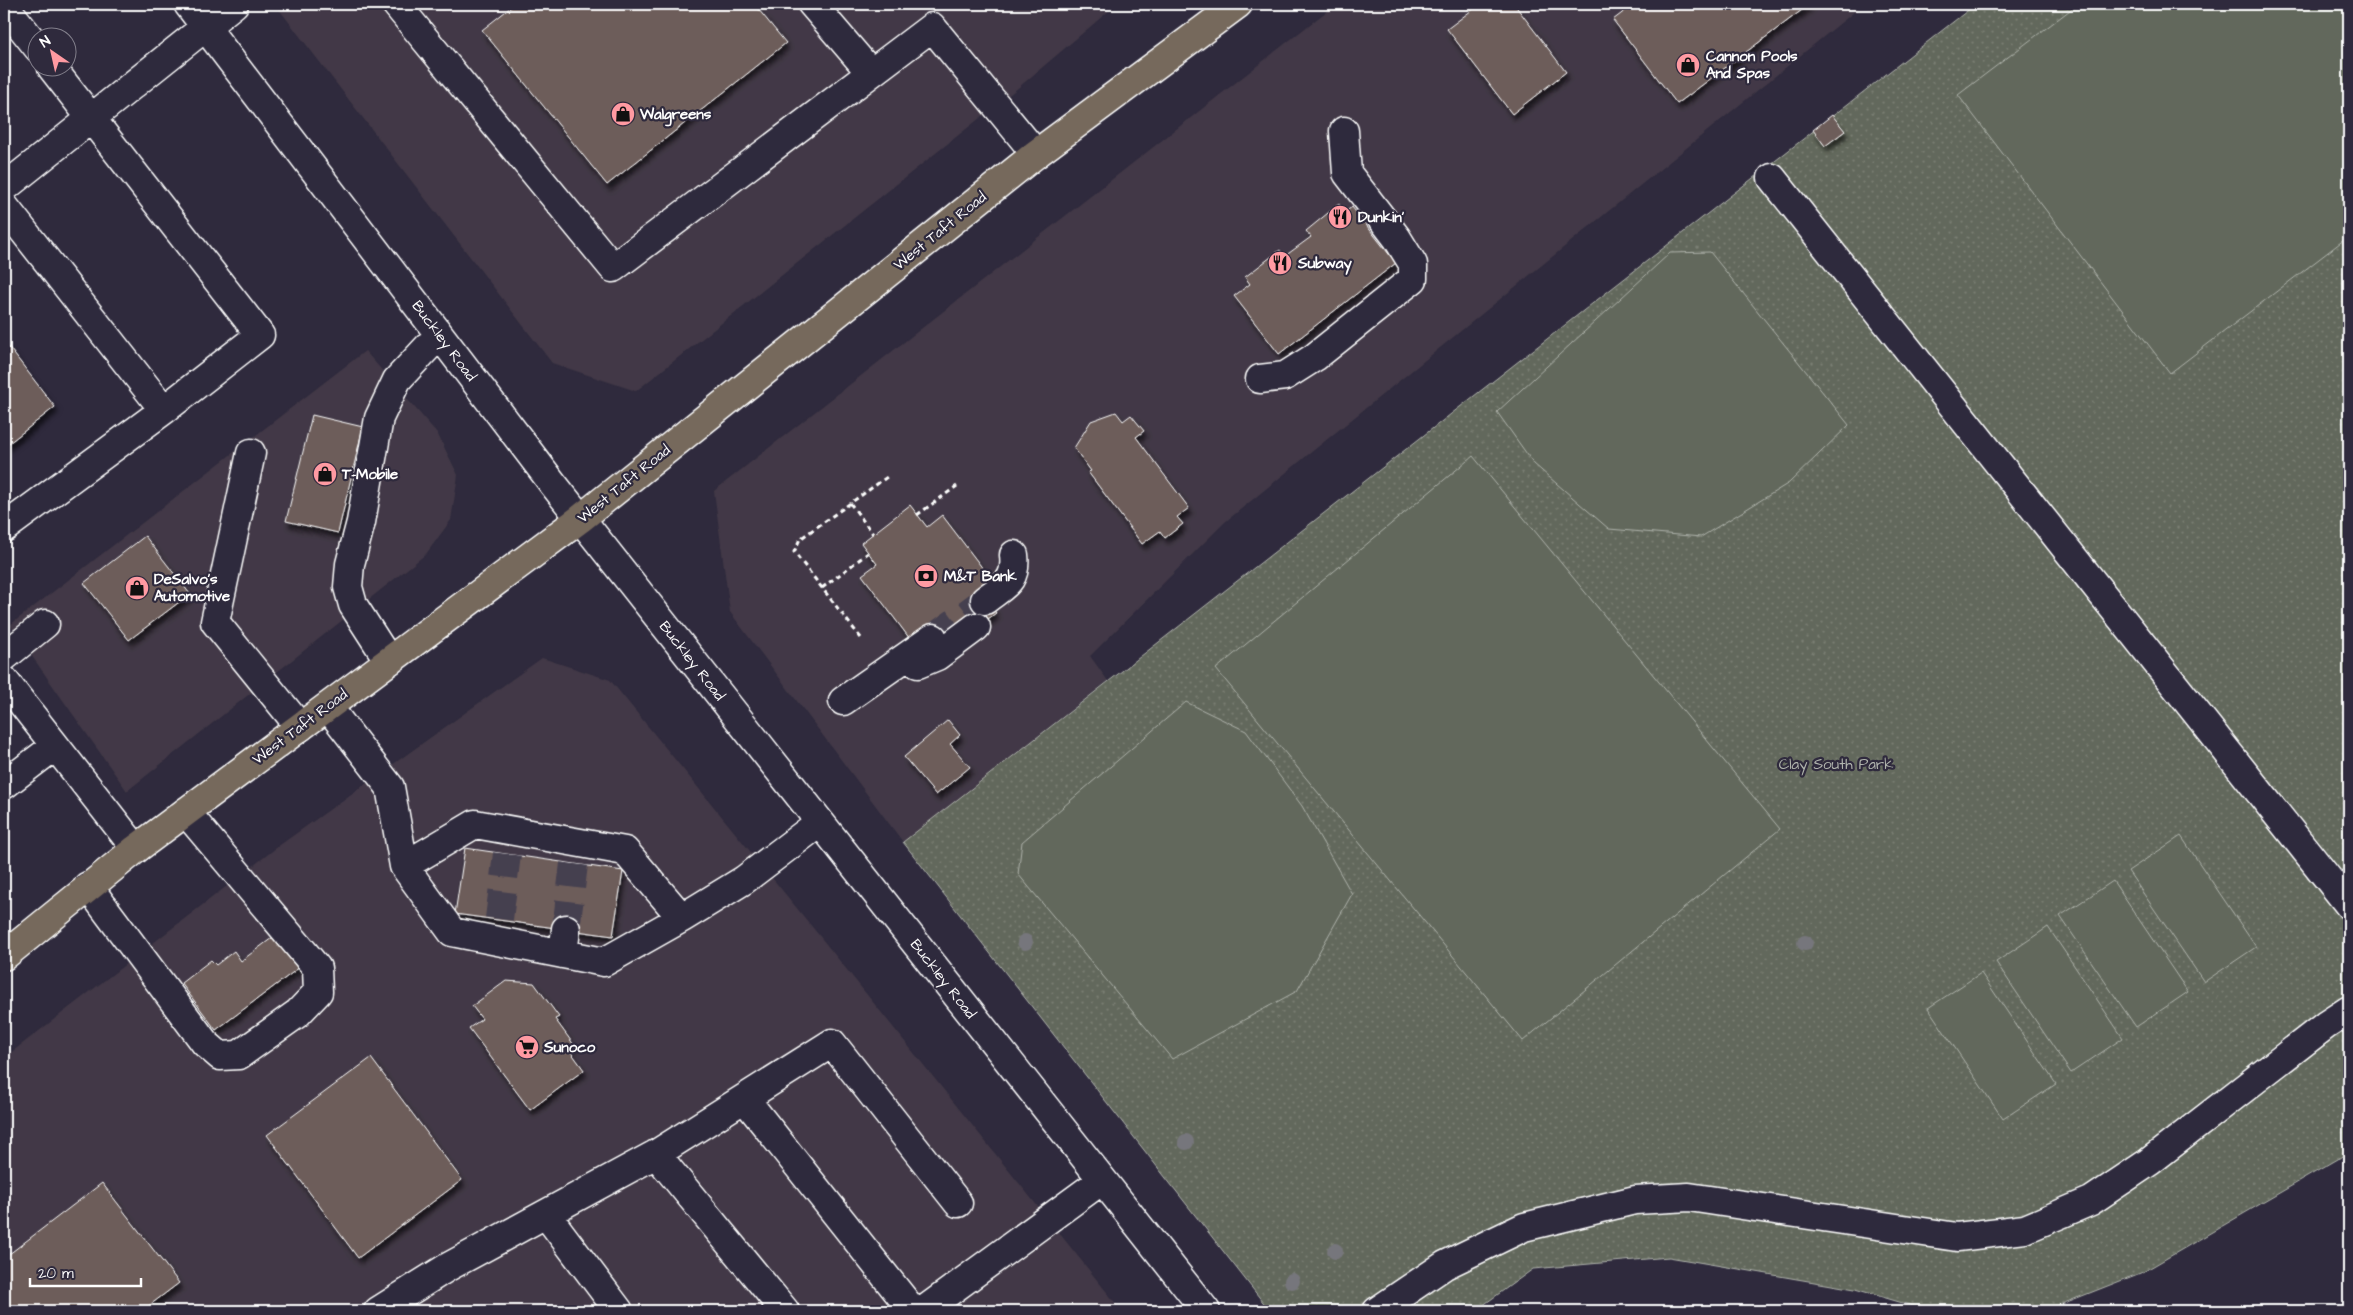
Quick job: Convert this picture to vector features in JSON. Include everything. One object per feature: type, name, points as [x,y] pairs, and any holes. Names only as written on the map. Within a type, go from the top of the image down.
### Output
[{"type":"main road","name":"West Taft Road","points":[[4,956],[136,849],[580,519],[1036,154],[1238,4]]},
{"type":"street","name":"Buckley Road","points":[[188,4],[580,519],[1206,1311]]},
{"type":"street","points":[[4,188],[234,4]]},
{"type":"street","points":[[812,4],[871,73]]},
{"type":"street","points":[[4,5],[28,35]]},
{"type":"street","points":[[403,6],[613,268],[932,27],[1036,154]]},
{"type":"street","points":[[4,528],[164,410],[260,335],[60,78]]},
{"type":"street","points":[[1260,379],[1285,376],[1315,357],[1413,279],[1413,264],[1397,238],[1347,173],[1344,131]]},
{"type":"street","points":[[1772,178],[2349,905]]},
{"type":"street","points":[[4,206],[164,410]]},
{"type":"street","points":[[389,661],[353,605],[348,587],[350,564],[361,522],[379,418],[398,380],[439,335]]},
{"type":"street","points":[[252,453],[215,622],[300,727]]},
{"type":"street","points":[[900,662],[921,664],[937,656],[990,606],[1012,578],[1015,569],[1014,555]]},
{"type":"street","points":[[4,657],[45,624]]},
{"type":"street","points":[[843,701],[933,638]]},
{"type":"street","points":[[4,680],[136,849]]},
{"type":"street","points":[[328,707],[390,787],[404,866],[452,932],[497,930],[565,942],[604,962],[744,880],[819,823]]},
{"type":"street","points":[[4,785],[55,746]]},
{"type":"street","points":[[88,886],[205,1043],[220,1056],[239,1055],[298,1013],[318,992],[317,968],[186,812]]},
{"type":"street","points":[[404,866],[475,824],[509,842],[575,853],[625,851],[682,918]]},
{"type":"street","points":[[1377,1311],[1445,1265],[1524,1227],[1635,1200],[1689,1197],[1957,1237],[2025,1229],[2091,1201],[2132,1173],[2326,1025],[2349,1010]]},
{"type":"street","points":[[383,1310],[448,1267],[656,1154],[832,1043],[958,1203]]},
{"type":"street","points":[[745,1099],[913,1311]]},
{"type":"street","points":[[656,1154],[785,1311]]},
{"type":"street","points":[[923,1311],[1102,1180]]},
{"type":"street","points":[[546,1214],[620,1311]]},
{"type":"path","points":[[861,638],[794,552],[800,539],[887,477]]},
{"type":"path","points":[[917,515],[957,486]]},
{"type":"path","points":[[850,503],[873,534]]},
{"type":"path","points":[[822,588],[868,552]]},
{"type":"shaded area","points":[[275,4],[1117,4],[1019,87],[636,391],[552,363]]},
{"type":"shaded area","points":[[1336,4],[1864,4],[1225,522],[1090,656],[1108,681],[903,842],[730,612],[714,491]]},
{"type":"shaded area","points":[[365,351],[437,433],[458,475],[451,520],[426,554],[127,791],[10,625]]},
{"type":"shaded area","points":[[542,658],[610,680],[1122,1311],[4,1311],[4,1058],[280,845]]},
{"type":"green space","name":"Clay South Park","points":[[1976,4],[2349,4],[2349,1151],[2143,1272],[2044,1311],[1930,1311],[1855,1289],[1669,1257],[1533,1269],[1475,1311],[1270,1311],[903,842]]},
{"type":"green space","points":[[2078,4],[2349,4],[2349,236],[2170,373],[1958,95]]},
{"type":"green space","points":[[1710,252],[1849,425],[1789,483],[1701,537],[1609,529],[1534,464],[1497,412],[1670,253]]},
{"type":"green space","points":[[1473,456],[1780,829],[1523,1041],[1216,669]]},
{"type":"green space","points":[[1186,702],[1246,731],[1302,806],[1352,894],[1297,991],[1172,1059],[1018,874],[1022,842]]},
{"type":"green space","points":[[2181,836],[2256,947],[2204,982],[2128,871]]},
{"type":"green space","points":[[2113,881],[2188,992],[2136,1027],[2060,916]]},
{"type":"green space","points":[[2048,927],[2123,1038],[2071,1073],[1996,962]]},
{"type":"green space","points":[[1981,973],[2056,1084],[2003,1119],[1928,1008]]},
{"type":"water","points":[[1592,4],[1620,4],[1606,9]]},
{"type":"building","name":"Walgreens","points":[[515,4],[754,4],[786,43],[607,185],[482,30]]},
{"type":"building","points":[[1480,4],[1514,4],[1566,72],[1512,114],[1447,29]]},
{"type":"building","name":"Cannon Pools And Spas","points":[[1634,4],[1810,4],[1677,104],[1613,20]]},
{"type":"building","points":[[1832,115],[1845,131],[1825,146],[1813,130]]},
{"type":"building","points":[[1339,204],[1345,212],[1352,207],[1396,263],[1279,354],[1234,296],[1250,284],[1245,277],[1280,250],[1285,256],[1311,237],[1306,231]]},
{"type":"building","points":[[4,341],[55,407],[4,447]]},
{"type":"building","points":[[1116,412],[1123,421],[1131,415],[1144,431],[1136,437],[1189,508],[1177,517],[1183,524],[1165,538],[1160,531],[1142,544],[1088,472],[1091,471],[1074,448],[1091,421]]},
{"type":"building","name":"T-Mobile","points":[[312,415],[363,427],[338,533],[286,521]]},
{"type":"building","name":"M&T Bank","points":[[910,505],[927,527],[942,515],[990,578],[977,588],[996,613],[976,628],[938,645],[910,639],[862,575],[877,564],[861,543]]},
{"type":"building","name":"DeSalvo's Automotive","points":[[145,536],[190,594],[129,640],[84,583]]},
{"type":"building","points":[[948,720],[960,735],[950,744],[970,767],[936,795],[904,757]]},
{"type":"building","points":[[465,848],[623,871],[613,936],[455,914]]},
{"type":"building","points":[[276,935],[300,967],[216,1030],[181,983],[211,960],[216,965],[234,951],[241,961]]},
{"type":"building","name":"Sunoco","points":[[506,981],[534,983],[559,1017],[555,1019],[574,1045],[568,1048],[584,1070],[530,1110],[469,1028],[482,1019],[472,1006]]},
{"type":"building","points":[[371,1058],[462,1180],[358,1258],[267,1135]]},
{"type":"building","points":[[102,1183],[179,1283],[142,1311],[4,1311],[4,1258]]},
{"type":"tunnel","points":[[933,638],[985,600]]},
{"type":"tunnel","points":[[499,919],[507,854]]},
{"type":"tunnel","points":[[566,929],[574,864]]},
{"type":"place","name":"Cannon Pools And Spas","points":[[1688,65]]},
{"type":"place","name":"Walgreens","points":[[623,114]]},
{"type":"place","name":"Dunkin'","points":[[1340,217]]},
{"type":"place","name":"Subway","points":[[1280,263]]},
{"type":"place","name":"T-Mobile","points":[[325,474]]},
{"type":"place","name":"M&T Bank","points":[[926,576]]},
{"type":"place","name":"DeSalvo's Automotive","points":[[137,588]]},
{"type":"place","name":"Sunoco","points":[[527,1047]]}]
